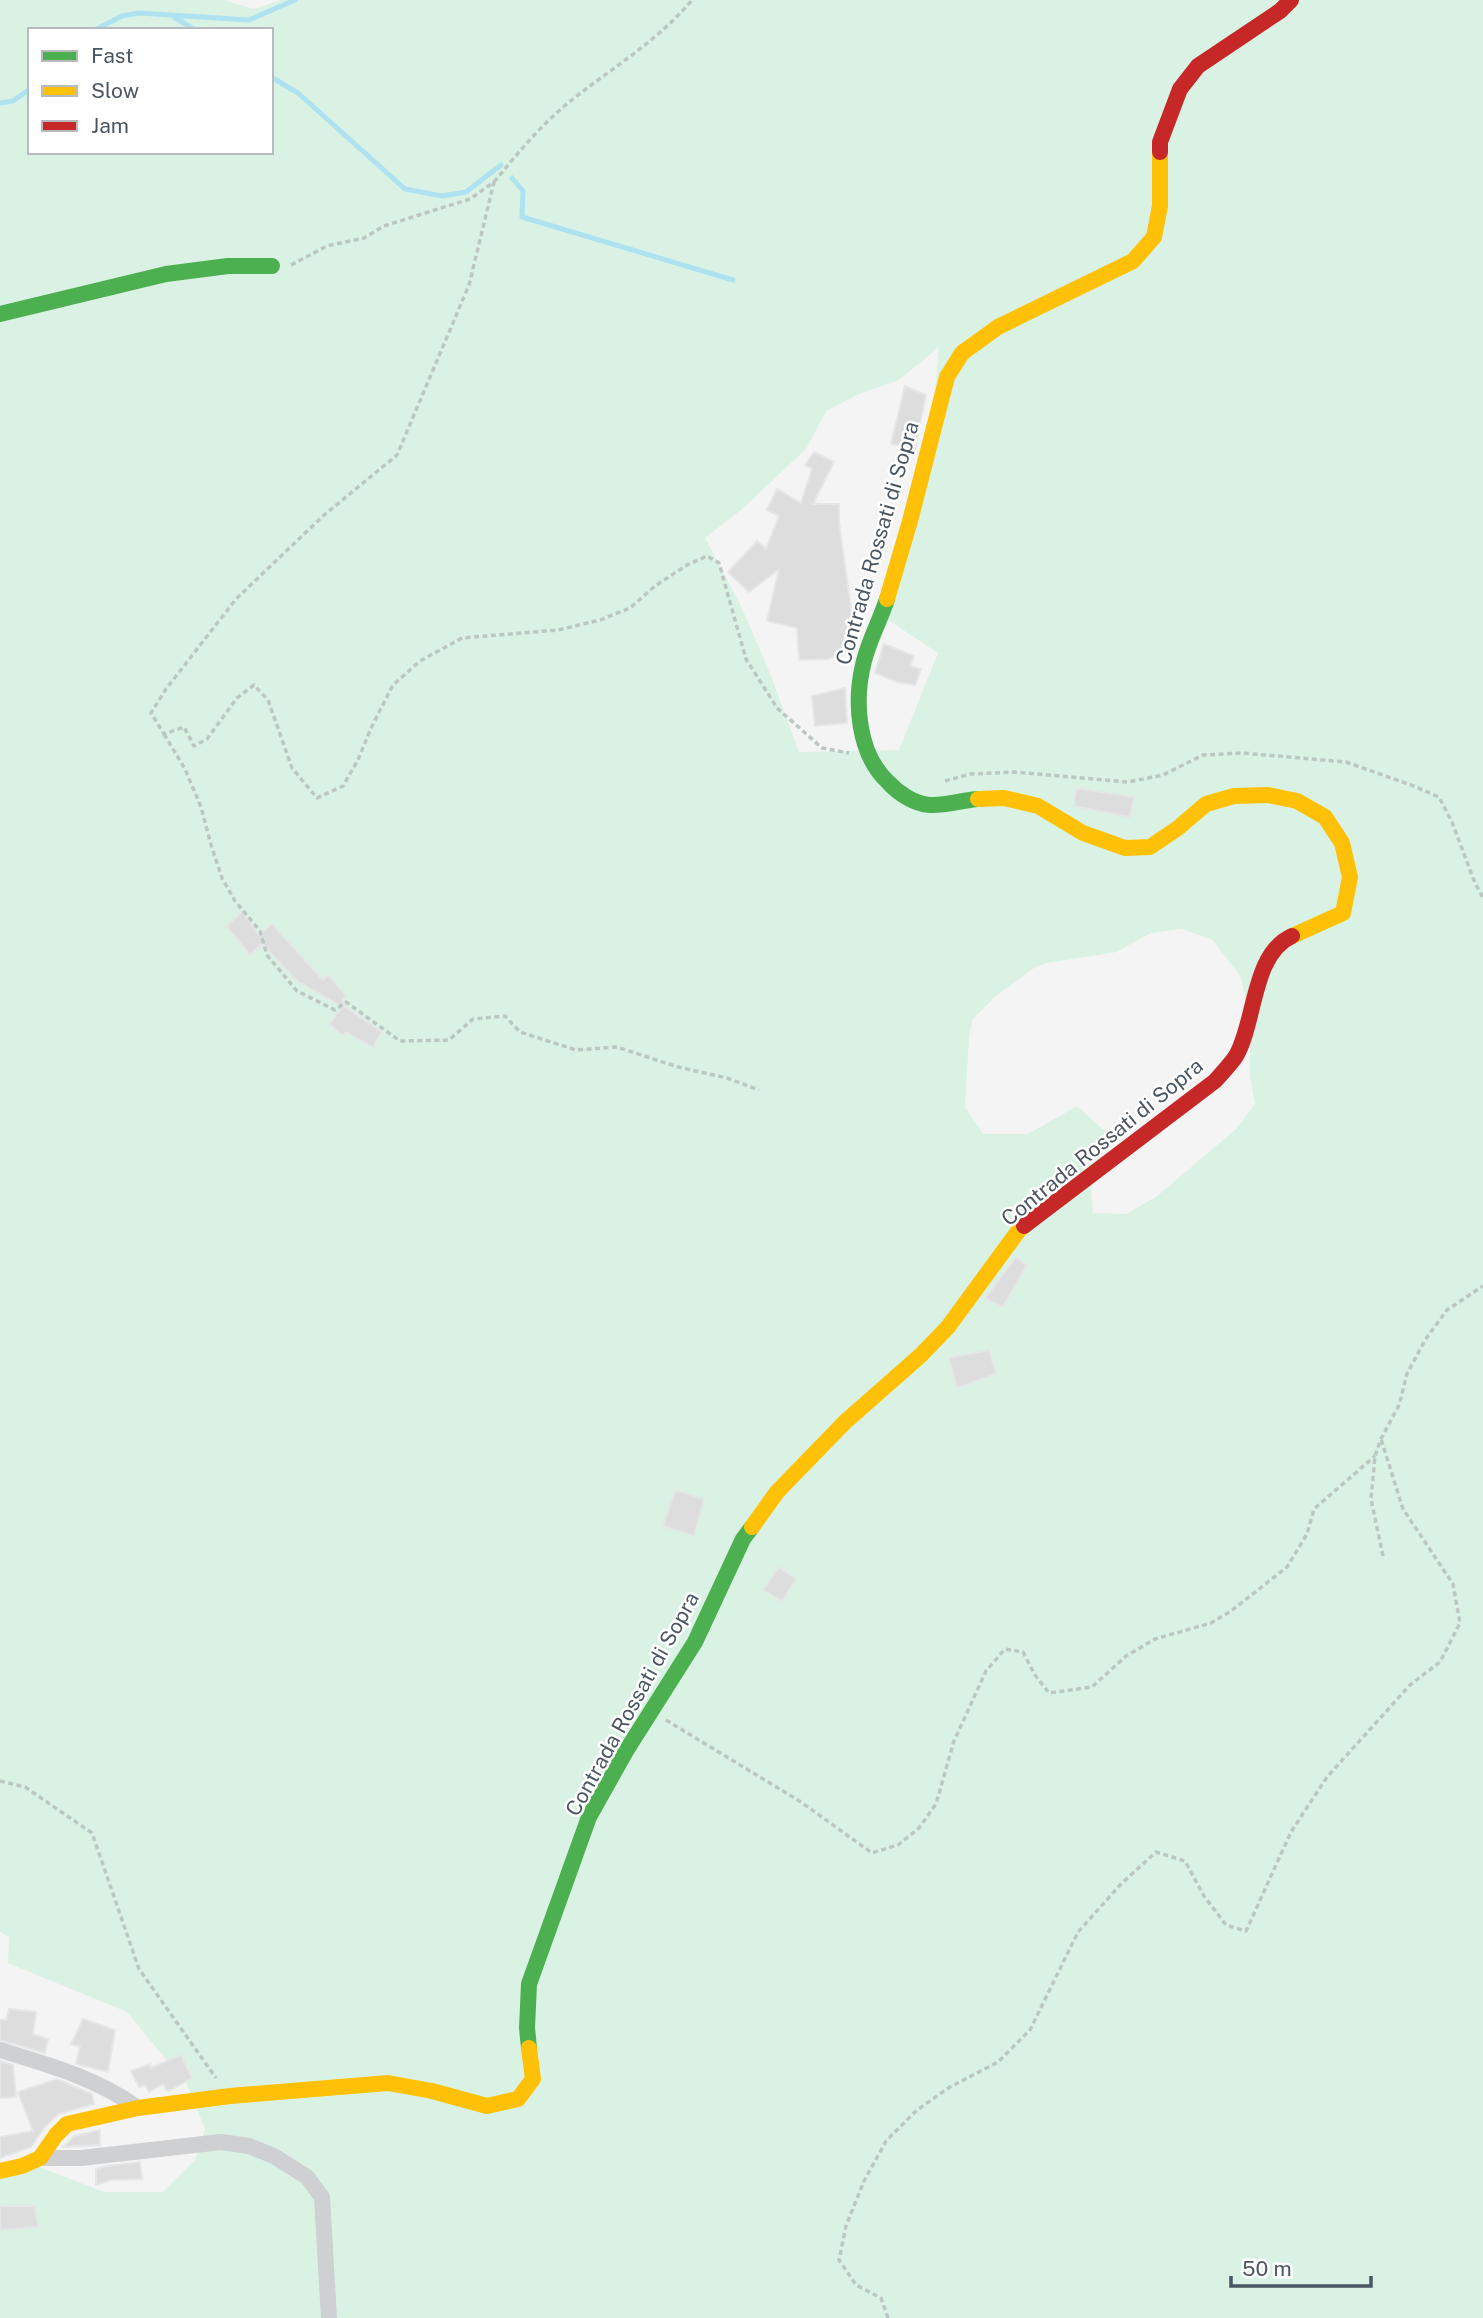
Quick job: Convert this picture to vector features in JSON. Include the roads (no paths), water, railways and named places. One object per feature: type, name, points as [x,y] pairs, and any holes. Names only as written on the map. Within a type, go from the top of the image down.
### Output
[{"type":"street","name":"Contrada Rossati di Sopra","points":[[40,2158],[66,2124],[138,2108],[230,2096],[388,2083],[432,2091],[487,2106],[518,2099],[533,2079],[527,2028],[529,1984],[590,1817],[626,1751],[695,1642],[743,1539],[777,1492],[845,1422],[921,1355],[948,1327],[1019,1230],[1215,1081],[1236,1055],[1253,1008],[1265,962],[1281,941],[1343,913],[1350,877],[1342,843],[1325,817],[1297,802],[1268,795],[1234,796],[1206,804],[1178,828],[1150,846],[1125,848],[1083,833],[1038,806],[1004,798],[929,805],[901,795],[884,779],[869,756],[861,728],[858,692],[863,663],[884,608],[910,521],[947,377],[962,353],[998,327],[1133,261],[1154,237],[1160,206],[1160,142],[1180,89],[1198,66],[1280,11],[1291,0]]},
{"type":"street","points":[[0,314],[166,274],[228,266],[272,266]]},
{"type":"street","points":[[0,2050],[68,2071],[116,2092],[138,2108]]},
{"type":"street","points":[[0,2171],[40,2158],[81,2158],[221,2142],[249,2146],[274,2156],[307,2177],[322,2197],[330,2318]]},
{"type":"waterway","points":[[99,28],[122,16],[139,13],[249,20],[295,0]]},
{"type":"waterway","points":[[174,17],[192,28]]},
{"type":"waterway","points":[[273,78],[298,93],[405,189],[442,196],[466,192],[501,165]]},
{"type":"waterway","points":[[0,103],[13,101],[28,90]]},
{"type":"waterway","points":[[512,178],[523,191],[522,217],[733,280]]}]
